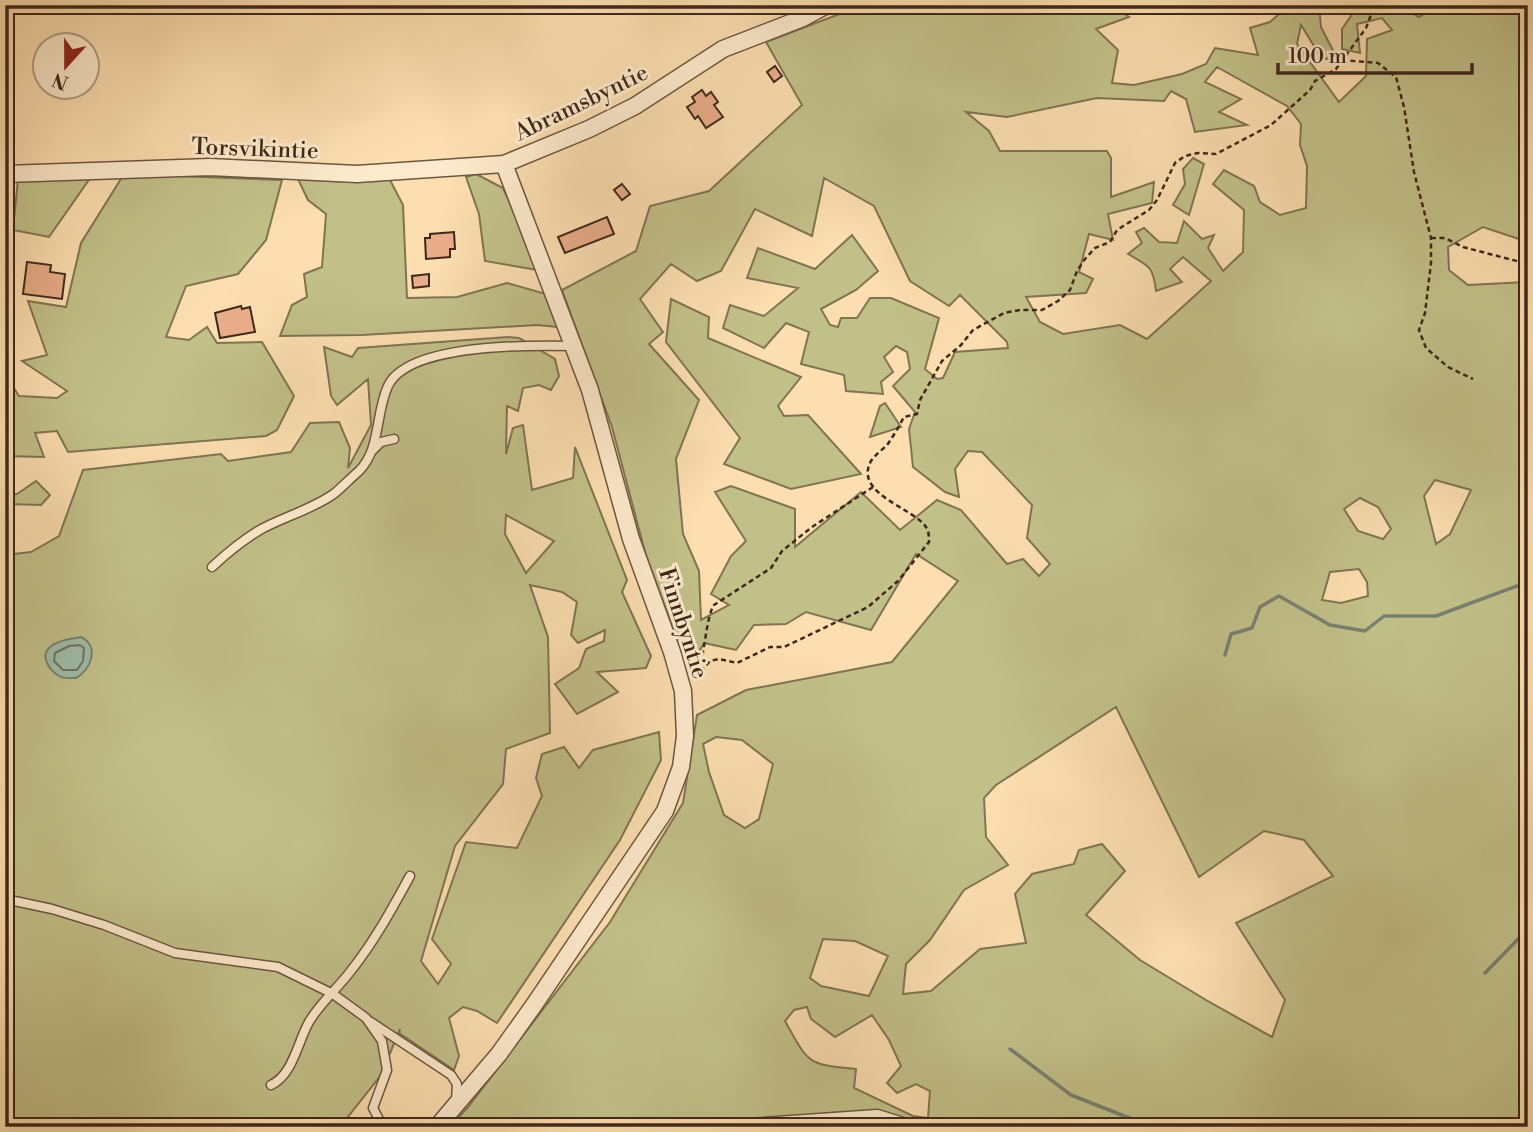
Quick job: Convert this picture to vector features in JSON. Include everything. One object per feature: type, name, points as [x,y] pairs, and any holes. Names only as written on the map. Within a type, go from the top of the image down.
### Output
[{"type":"street","name":"Abramsbyntie","points":[[504,164],[589,129],[635,106],[723,49],[803,18],[827,5]]},
{"type":"street","name":"Torsvikintie","points":[[5,174],[210,167],[357,174],[504,164]]},
{"type":"street","name":"Finnbyntie","points":[[437,1127],[499,1054],[665,811],[681,767],[685,736],[683,691],[672,652],[631,539],[590,390],[504,164]]},
{"type":"street","points":[[749,1127],[877,1118],[906,1127]]},
{"type":"lane","points":[[372,452],[387,387],[399,371],[428,358],[499,347],[574,346]]},
{"type":"lane","points":[[212,567],[229,551],[258,531],[334,493],[359,471],[381,442],[394,439]]},
{"type":"lane","points":[[271,1085],[277,1082],[290,1065],[309,1021],[323,1001],[333,994],[372,943],[410,876]]},
{"type":"lane","points":[[5,899],[52,909],[104,925],[175,953],[278,967],[333,994],[451,1075],[457,1084],[456,1104]]},
{"type":"lane","points":[[366,1018],[382,1041],[387,1070],[373,1108],[383,1127]]},
{"type":"path","points":[[683,691],[710,661],[719,659],[737,663],[770,647],[784,647],[868,607],[898,581],[929,542],[928,529],[920,520],[887,501],[873,487],[869,475],[870,462],[888,444],[904,417],[917,414],[920,400],[942,361],[973,330],[1004,313],[1042,310],[1058,301],[1070,290],[1085,259],[1095,248],[1110,242],[1117,230],[1149,211],[1175,163],[1185,156],[1198,153],[1216,155],[1270,125],[1310,90],[1315,81],[1336,69],[1366,28],[1373,12],[1370,5]]},
{"type":"path","points":[[1342,60],[1378,63],[1396,77],[1404,107],[1414,172],[1431,238],[1425,313],[1419,330],[1426,348],[1448,367],[1473,379]]},
{"type":"path","points":[[1431,238],[1445,239],[1463,247],[1528,264]]},
{"type":"path","points":[[699,674],[709,611],[714,605],[771,568],[782,551],[812,527],[873,487]]},
{"type":"shaded area","points":[[863,5],[1113,5],[1129,17],[1096,29],[1118,50],[1112,83],[1134,85],[1182,74],[1206,64],[1215,48],[1258,55],[1250,28],[1270,22],[1289,5],[1319,5],[1321,27],[1337,58],[1322,59],[1301,25],[1297,44],[1339,102],[1366,76],[1367,39],[1392,30],[1382,18],[1357,24],[1360,53],[1342,49],[1342,29],[1355,10],[1347,5],[1408,5],[1408,11],[1419,17],[1434,5],[1528,5],[1528,242],[1483,227],[1448,247],[1449,270],[1468,285],[1528,282],[1528,1127],[921,1127],[906,1120],[798,1116],[691,1127],[450,1127],[610,922],[683,803],[697,715],[746,690],[892,662],[958,581],[916,554],[871,630],[806,612],[786,624],[754,625],[736,650],[704,643],[695,659],[681,651],[645,552],[612,427],[562,290],[636,251],[650,206],[709,191],[802,105],[766,42]],"holes":[[[1217,67],[1287,106],[1301,124],[1300,145],[1307,166],[1306,208],[1280,215],[1260,202],[1254,186],[1224,170],[1213,184],[1244,210],[1243,252],[1223,271],[1208,248],[1214,235],[1202,239],[1184,221],[1177,243],[1159,242],[1144,228],[1136,232],[1142,243],[1128,254],[1149,268],[1156,291],[1182,282],[1170,269],[1183,257],[1211,281],[1147,339],[1120,325],[1063,334],[1040,322],[1026,297],[1086,293],[1093,279],[1079,272],[1089,234],[1113,240],[1108,214],[1152,203],[1154,182],[1111,197],[1111,158],[1107,151],[1000,151],[989,131],[966,112],[1007,117],[1097,98],[1164,101],[1171,91],[1186,99],[1195,132],[1247,125],[1219,112],[1241,99],[1205,82]],[[824,178],[874,206],[910,281],[949,306],[960,295],[1007,342],[1008,348],[955,352],[943,378],[937,379],[925,369],[939,318],[891,298],[870,298],[857,318],[841,318],[838,327],[830,325],[821,309],[856,290],[878,271],[852,235],[815,269],[758,248],[747,278],[798,288],[764,316],[730,305],[723,328],[764,348],[786,323],[809,332],[801,364],[844,375],[846,391],[883,394],[881,382],[893,372],[884,357],[896,346],[907,352],[910,369],[893,386],[915,412],[909,429],[913,467],[945,492],[959,497],[955,469],[968,451],[982,452],[1032,505],[1027,538],[1050,564],[1039,576],[1023,559],[1007,564],[961,510],[937,500],[900,530],[861,492],[795,547],[795,509],[731,486],[715,492],[746,541],[731,556],[711,594],[729,605],[701,620],[699,571],[683,534],[676,459],[699,400],[649,344],[663,332],[640,299],[671,264],[697,281],[721,271],[755,209],[812,236]],[[1435,480],[1471,490],[1450,534],[1436,544],[1424,496]],[[1360,498],[1378,507],[1391,529],[1383,539],[1358,531],[1344,509]],[[1359,569],[1367,582],[1368,596],[1341,603],[1322,600],[1330,572]],[[1116,707],[1199,877],[1264,831],[1304,840],[1333,876],[1236,923],[1285,1000],[1272,1037],[1140,960],[1086,915],[1125,871],[1102,844],[1079,850],[1074,864],[1032,874],[1015,894],[1026,943],[980,949],[931,991],[903,994],[906,964],[930,940],[964,890],[1008,865],[986,837],[984,798],[996,785]],[[716,737],[742,740],[773,764],[759,819],[745,828],[724,815],[709,772],[703,744]],[[823,939],[855,941],[888,956],[869,996],[821,986],[810,978]],[[807,1007],[811,1019],[835,1037],[872,1015],[889,1040],[901,1066],[887,1083],[897,1093],[916,1084],[930,1091],[928,1118],[913,1116],[854,1088],[856,1069],[818,1063],[805,1054],[785,1021],[794,1010]]]},
{"type":"shaded area","points":[[1193,158],[1204,164],[1189,215],[1173,205],[1185,184],[1183,169]]},
{"type":"shaded area","points":[[93,174],[49,237],[13,230],[18,179]]},
{"type":"shaded area","points":[[124,174],[282,180],[266,240],[238,274],[186,286],[166,337],[189,340],[207,327],[217,343],[262,342],[294,396],[277,430],[266,436],[68,452],[57,431],[35,433],[44,457],[5,456],[5,374],[19,396],[57,398],[67,391],[22,361],[47,355],[28,301],[66,307],[81,243]]},
{"type":"shaded area","points":[[476,174],[503,188],[537,270],[485,261],[479,214],[466,177]]},
{"type":"shaded area","points":[[297,177],[390,180],[403,205],[407,298],[457,297],[507,283],[546,294],[559,327],[537,325],[362,335],[280,336],[292,305],[307,297],[304,274],[322,267],[326,214],[308,200]]},
{"type":"shaded area","points":[[671,299],[709,317],[708,338],[801,377],[778,406],[784,416],[808,415],[861,474],[791,489],[724,464],[740,438],[666,342]]},
{"type":"shaded area","points":[[508,337],[519,338],[555,359],[559,376],[551,390],[539,385],[523,388],[518,411],[507,406],[506,454],[513,428],[523,425],[532,490],[573,478],[575,447],[627,580],[622,592],[651,656],[646,668],[597,672],[618,692],[577,714],[555,684],[579,668],[586,649],[604,641],[605,630],[578,643],[571,635],[577,602],[562,592],[530,585],[548,637],[550,733],[506,749],[503,784],[455,846],[421,961],[438,984],[451,964],[432,939],[466,842],[517,848],[542,796],[536,778],[542,754],[564,747],[579,768],[593,750],[659,732],[661,760],[620,840],[497,1023],[477,1011],[463,1007],[449,1018],[459,1056],[454,1070],[399,1033],[400,1029],[381,1075],[344,1122],[350,1127],[5,1127],[5,555],[31,552],[59,536],[83,470],[221,454],[228,461],[291,452],[310,423],[339,422],[350,448],[348,468],[371,425],[368,379],[337,405],[331,396],[324,347],[352,357],[358,348]],"holes":[[[506,515],[554,541],[526,573],[505,534]]]},
{"type":"shaded area","points":[[885,403],[901,427],[870,437],[880,406]]},
{"type":"shaded area","points":[[36,481],[50,495],[41,505],[7,504],[5,513],[5,494],[17,494]]},
{"type":"water","points":[[81,637],[87,641],[92,652],[89,664],[76,678],[59,676],[47,664],[46,652],[56,643]]},
{"type":"building","points":[[775,66],[782,76],[774,82],[767,72]]},
{"type":"building","points":[[702,90],[706,96],[711,92],[718,102],[714,105],[723,117],[706,128],[698,116],[695,119],[687,107],[695,102],[692,97]]},
{"type":"building","points":[[622,184],[630,194],[622,200],[614,190]]},
{"type":"building","points":[[607,217],[614,234],[565,253],[558,237]]},
{"type":"building","points":[[454,232],[455,249],[450,249],[450,257],[426,259],[425,238],[430,238],[430,234]]},
{"type":"building","points":[[27,262],[51,265],[50,272],[65,274],[62,299],[23,294]]},
{"type":"building","points":[[429,274],[429,286],[413,288],[412,276]]},
{"type":"building","points":[[241,306],[242,309],[250,307],[255,332],[220,338],[215,313]]},
{"type":"waterway","points":[[1225,655],[1231,634],[1252,628],[1260,607],[1279,596],[1330,625],[1365,631],[1384,616],[1436,616],[1528,582]]},
{"type":"waterway","points":[[1485,973],[1528,929]]},
{"type":"waterway","points":[[1010,1049],[1071,1095],[1142,1123],[1162,1127]]}]
